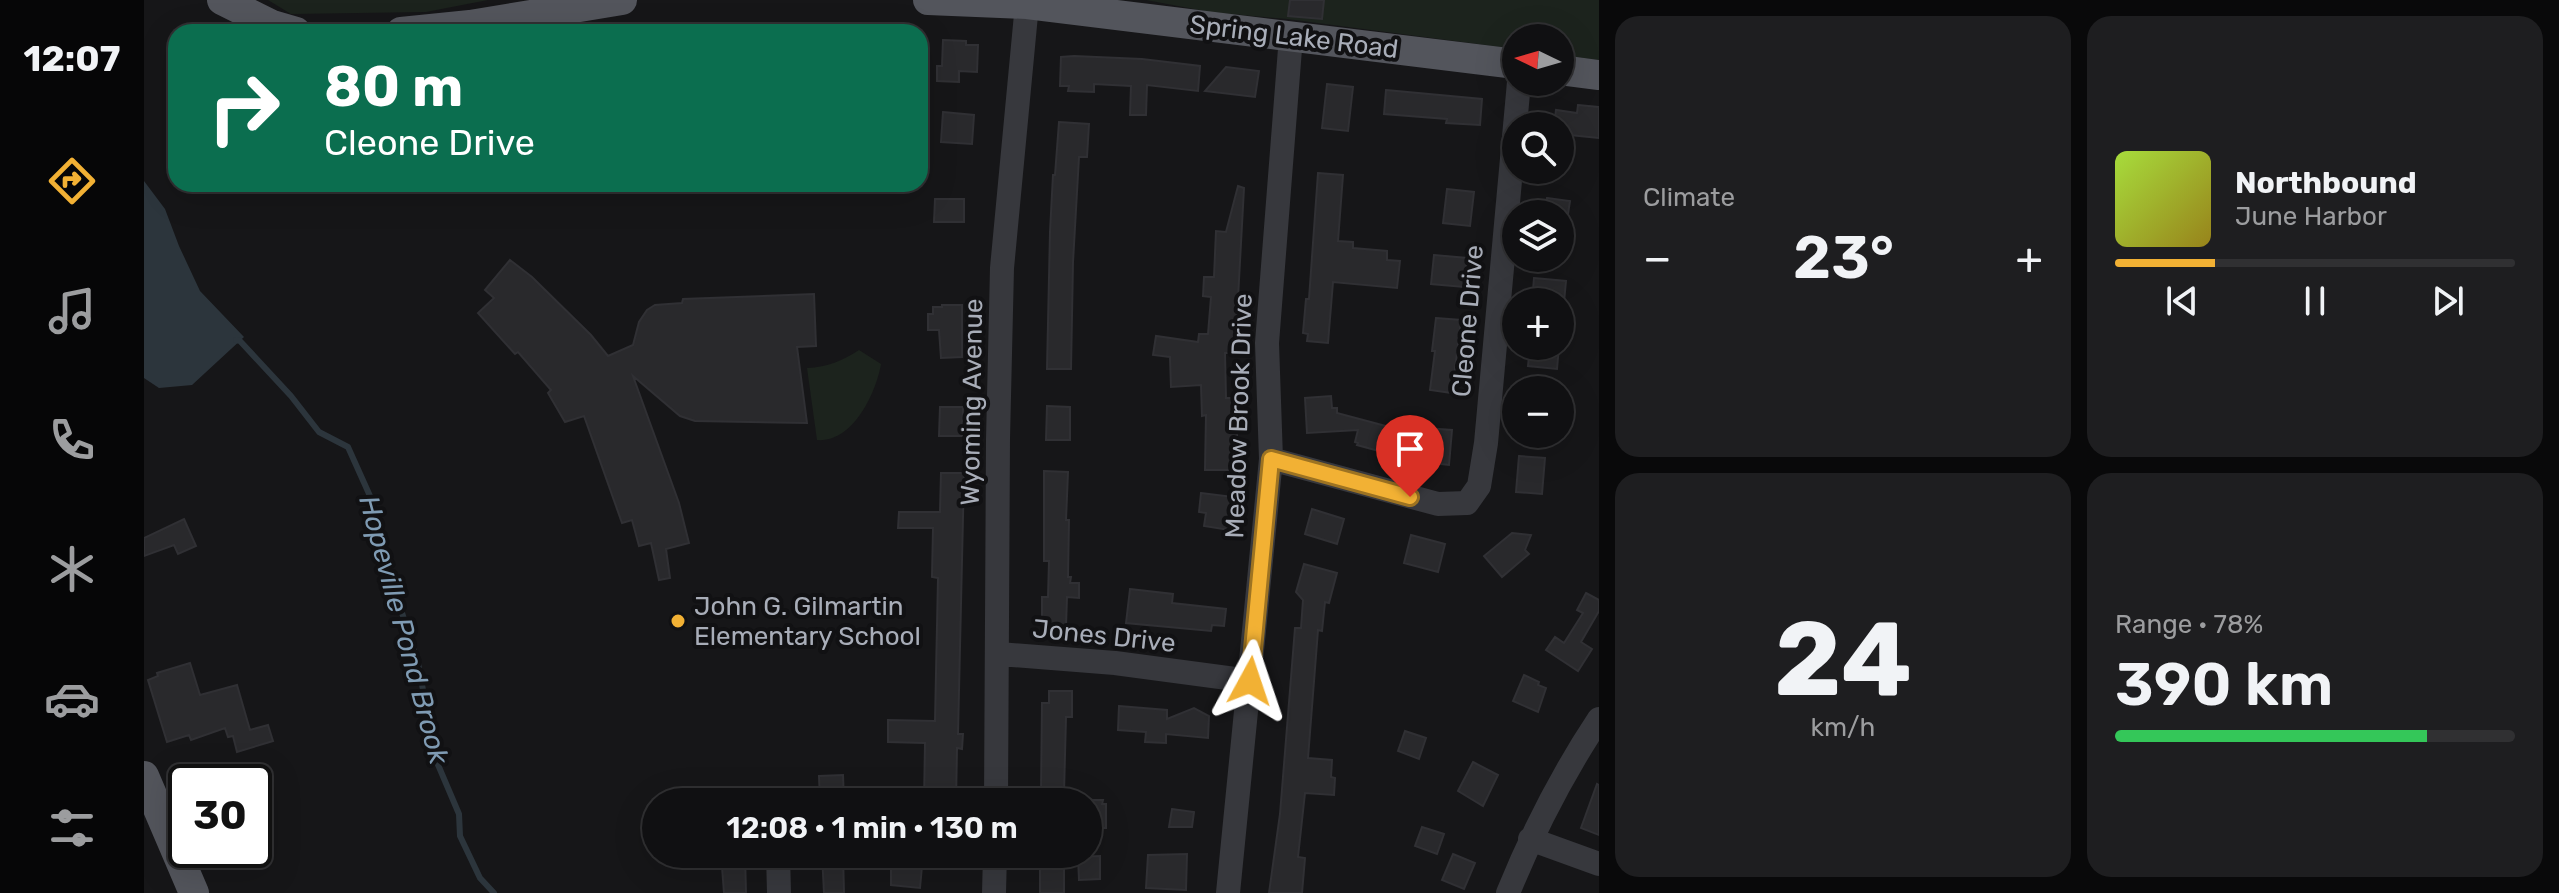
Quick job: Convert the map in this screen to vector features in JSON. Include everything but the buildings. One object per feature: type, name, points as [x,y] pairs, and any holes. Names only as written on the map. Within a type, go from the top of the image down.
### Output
[{"type":"main road","points":[[222,0],[270,24]]},
{"type":"main road","points":[[476,24],[622,0]]},
{"type":"main road","name":"Spring Lake Road","points":[[928,0],[1027,4],[1502,62]]},
{"type":"main road","points":[[1574,72],[1599,75]]},
{"type":"main road","points":[[144,776],[194,893]]},
{"type":"street","name":"Wyoming Avenue","points":[[996,788],[1002,268],[1027,4]]},
{"type":"street","name":"Meadow Brook Drive","points":[[1228,893],[1271,459],[1267,343],[1291,36]]},
{"type":"street","name":"Cleone Drive","points":[[1271,459],[1438,504],[1467,503],[1479,486],[1486,443],[1518,96]]},
{"type":"street","name":"Jones Drive","points":[[999,654],[1115,663],[1250,681]]},
{"type":"street","points":[[1508,893],[1530,839],[1565,769],[1599,719]]},
{"type":"street","points":[[1530,839],[1599,864]]},
{"type":"street","points":[[778,868],[779,893]]},
{"type":"street","points":[[994,893],[995,868]]},
{"type":"shaded area","points":[[268,0],[488,0],[426,12],[291,14]]},
{"type":"shaded area","points":[[1146,0],[1599,0],[1599,60],[1574,57],[1574,24],[1502,24],[1502,47],[1210,12]]},
{"type":"shaded area","points":[[144,181],[165,209],[200,291],[244,337],[192,385],[159,388],[144,378]]},
{"type":"shaded area","points":[[859,350],[881,364],[868,402],[852,425],[830,439],[817,440],[807,368],[834,363]]},
{"type":"waterway","name":"Hopeville Pond Brook","points":[[236,340],[291,396],[319,432],[348,447],[370,496],[418,663],[436,760],[459,814],[460,836],[480,878],[494,893]]},
{"type":"place","name":"John G. Gilmartin Elementary School","points":[[678,621]]},
{"type":"route","points":[[1250,681],[1271,459],[1410,497]]}]
